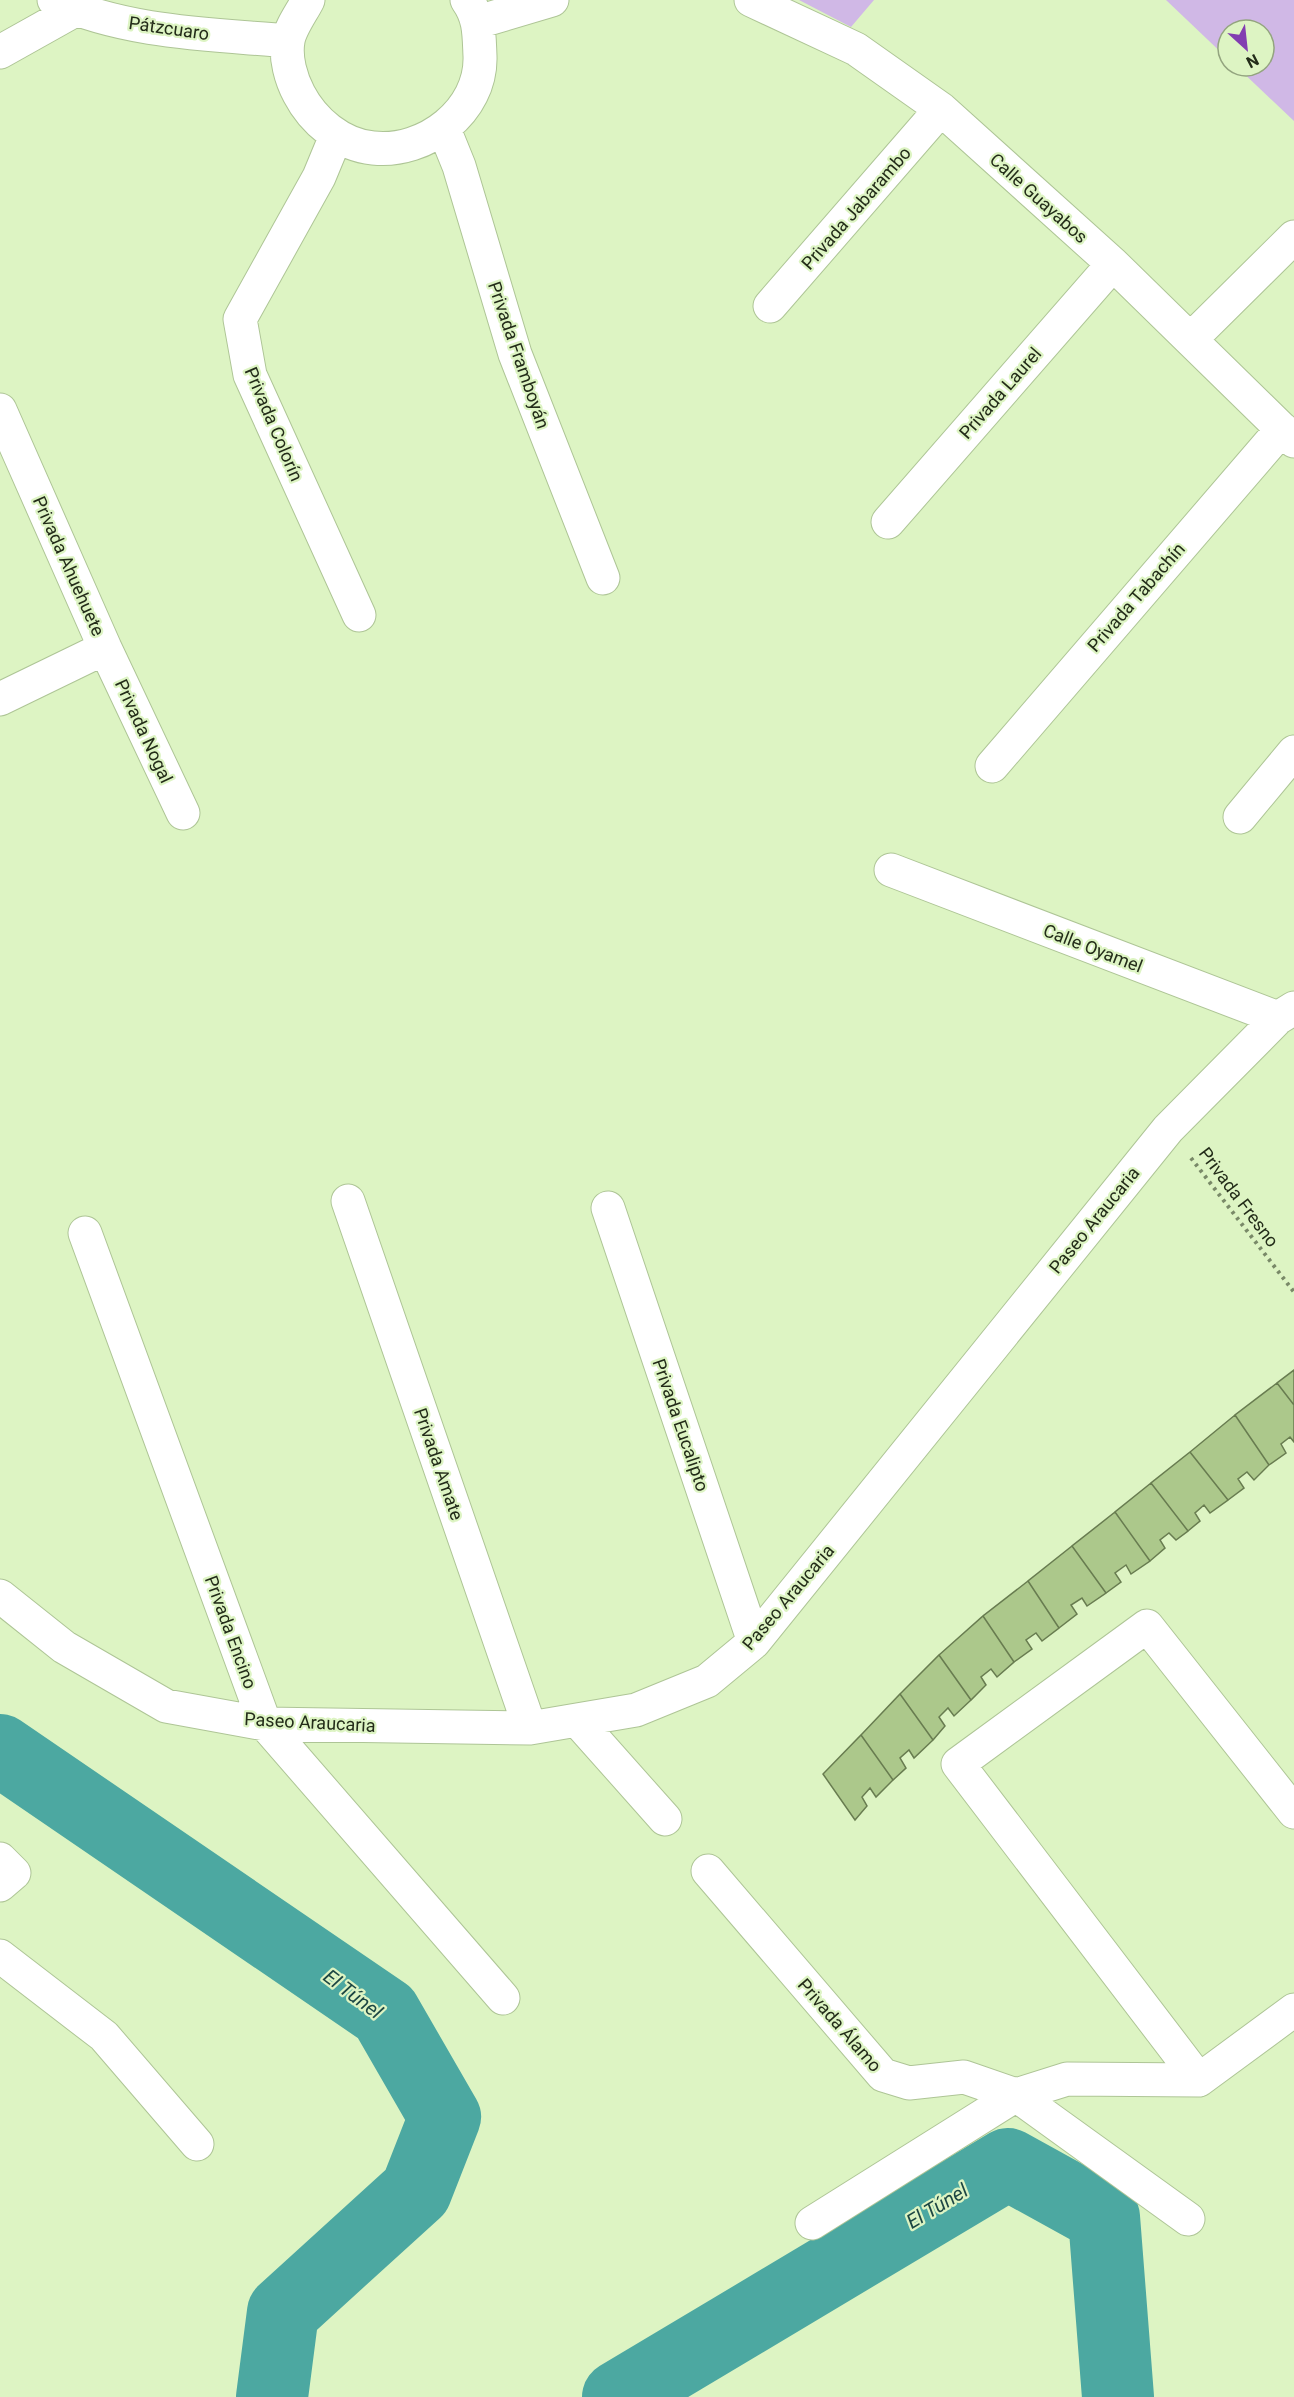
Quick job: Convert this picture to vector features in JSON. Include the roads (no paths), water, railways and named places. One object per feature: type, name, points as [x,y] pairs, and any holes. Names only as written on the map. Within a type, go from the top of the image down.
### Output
[{"type":"street","points":[[308,0],[288,40],[291,78],[308,111],[336,136],[372,148],[410,146],[444,129],[467,104],[481,71],[473,11],[552,0]]},
{"type":"street","name":"Calle Guayabos","points":[[751,0],[856,49],[941,109],[1113,264],[1288,435]]},
{"type":"street","points":[[0,52],[64,5]]},
{"type":"street","name":"Pátzcuaro","points":[[64,5],[158,30],[288,40]]},
{"type":"street","name":"Privada Jabarambo","points":[[770,306],[941,109]]},
{"type":"street","name":"Privada Framboyán","points":[[444,129],[459,166],[515,354],[603,578]]},
{"type":"street","name":"Privada Colorín","points":[[336,136],[319,177],[240,319],[250,375],[359,615]]},
{"type":"street","points":[[1191,339],[1294,237]]},
{"type":"street","name":"Privada Laurel","points":[[888,522],[1113,264]]},
{"type":"street","name":"Privada Ahuehuete","points":[[0,410],[105,648],[0,699]]},
{"type":"street","name":"Privada Tabachín","points":[[992,766],[1288,435]]},
{"type":"street","name":"Privada Nogal","points":[[105,648],[183,813]]},
{"type":"street","points":[[1240,816],[1294,752]]},
{"type":"street","name":"Calle Oyamel","points":[[891,870],[1286,1013]]},
{"type":"street","name":"Paseo Araucaria","points":[[0,1596],[64,1647],[166,1706],[265,1724],[530,1728],[636,1710],[707,1681],[754,1642],[1168,1129],[1286,1013]]},
{"type":"street","name":"Privada Amate","points":[[348,1201],[530,1728]]},
{"type":"street","name":"Privada Eucalipto","points":[[608,1208],[754,1642]]},
{"type":"street","name":"Privada Encino","points":[[85,1233],[265,1724],[503,1998]]},
{"type":"street","points":[[1199,2080],[958,1764],[1148,1626],[1294,1812]]},
{"type":"street","points":[[578,1720],[665,1819]]},
{"type":"street","name":"Privada Álamo","points":[[708,1871],[883,2075],[909,2083],[964,2077],[1016,2095],[1188,2219]]},
{"type":"street","points":[[0,1956],[104,2036],[197,2144]]},
{"type":"street","points":[[812,2223],[1016,2095],[1067,2079],[1199,2080],[1294,2010]]},
{"type":"waterway","name":"El Túnel","points":[[0,1750],[385,2013],[445,2117],[416,2191],[283,2312],[272,2397]]},
{"type":"waterway","name":"El Túnel","points":[[618,2397],[1008,2164],[1104,2217],[1118,2397]]}]
